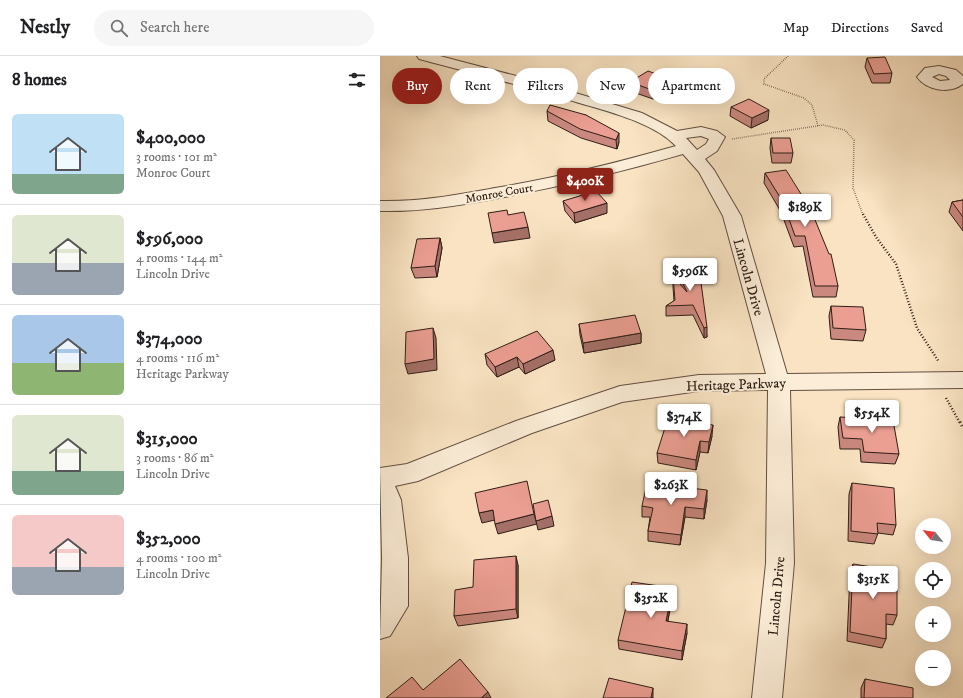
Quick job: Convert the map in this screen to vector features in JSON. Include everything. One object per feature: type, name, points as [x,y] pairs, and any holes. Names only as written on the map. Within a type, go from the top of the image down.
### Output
[{"type":"street","name":"Lincoln Drive","points":[[424,56],[534,85],[637,116],[685,147],[706,170],[732,216],[779,383],[780,564],[767,698]]},
{"type":"street","name":"Monroe Court","points":[[381,210],[445,202],[544,185],[613,169],[685,147],[705,154],[716,142],[717,137],[707,131],[689,132],[685,147]]},
{"type":"street","name":"Heritage Parkway","points":[[380,478],[409,474],[524,427],[620,394],[699,383],[952,381]]},
{"type":"street","points":[[380,478],[388,500],[395,558],[394,606],[380,626]]},
{"type":"path","points":[[788,56],[764,79],[764,84],[804,98],[812,105],[818,126]]},
{"type":"path","points":[[716,142],[752,135],[818,126],[834,126],[846,130],[854,140],[852,168],[853,188],[864,217],[876,237],[896,264],[917,328],[937,358],[943,370],[952,381],[946,396],[963,428]]},
{"type":"building","points":[[885,57],[892,73],[874,74],[867,58]]},
{"type":"building","points":[[648,71],[648,89],[640,86],[640,76]]},
{"type":"building","points":[[749,99],[769,110],[752,118],[731,107]]},
{"type":"building","points":[[550,105],[586,115],[619,133],[616,140],[580,129],[547,111]]},
{"type":"building","points":[[771,138],[790,138],[793,153],[773,153]]},
{"type":"building","points":[[786,170],[811,210],[829,254],[831,254],[838,286],[815,286],[805,236],[795,236],[783,202],[765,173]]},
{"type":"building","points":[[596,191],[607,203],[574,213],[563,201]]},
{"type":"building","points":[[963,200],[963,217],[952,202]]},
{"type":"building","points":[[507,210],[508,215],[524,212],[528,227],[492,233],[488,213]]},
{"type":"building","points":[[440,238],[435,266],[411,268],[417,239]]},
{"type":"building","points":[[699,268],[707,327],[704,328],[693,305],[666,306],[675,300],[673,276],[687,292],[676,269]]},
{"type":"building","points":[[831,306],[863,307],[866,330],[833,328]]},
{"type":"building","points":[[635,315],[641,333],[583,343],[579,324]]},
{"type":"building","points":[[433,328],[434,359],[405,364],[406,332]]},
{"type":"building","points":[[537,331],[553,350],[523,364],[517,357],[495,367],[485,354]]},
{"type":"building","points":[[840,417],[893,420],[899,454],[864,452],[862,439],[843,438]]},
{"type":"building","points":[[668,418],[713,425],[709,442],[700,441],[696,460],[657,453]]},
{"type":"building","points":[[527,481],[534,514],[495,524],[493,510],[479,513],[475,493]]},
{"type":"building","points":[[647,483],[707,490],[704,509],[685,507],[681,535],[648,531],[653,508],[642,506]]},
{"type":"building","points":[[852,483],[894,488],[896,525],[877,523],[878,534],[851,531]]},
{"type":"building","points":[[548,500],[552,516],[536,521],[533,504]]},
{"type":"building","points":[[516,556],[516,609],[454,616],[455,590],[473,587],[474,560]]},
{"type":"building","points":[[853,564],[897,571],[897,615],[886,614],[886,639],[850,632]]},
{"type":"building","points":[[632,582],[673,588],[666,621],[687,624],[682,651],[618,640]]},
{"type":"building","points":[[460,659],[488,692],[481,698],[386,698],[412,677],[423,690]]},
{"type":"building","points":[[609,678],[653,688],[651,698],[603,698]]},
{"type":"building","points":[[865,679],[913,688],[913,698],[864,698]]}]
